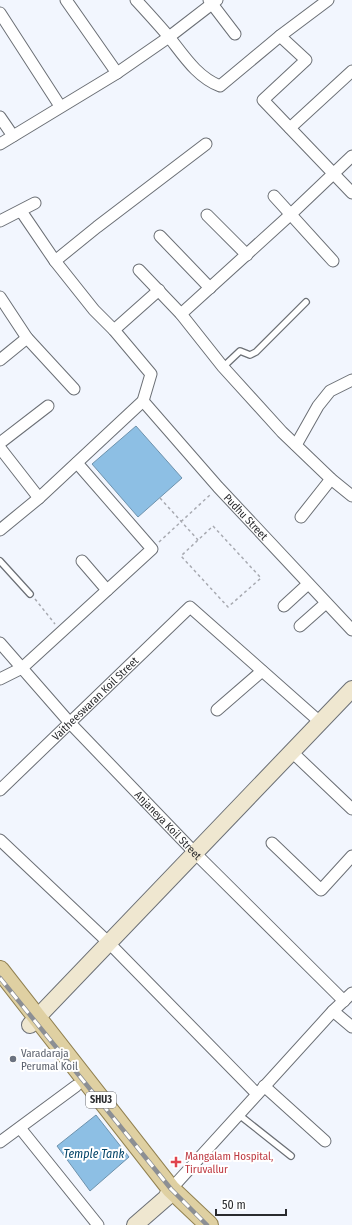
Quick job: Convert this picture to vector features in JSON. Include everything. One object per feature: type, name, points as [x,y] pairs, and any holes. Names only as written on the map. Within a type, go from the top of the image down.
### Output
[{"type":"main road","name":"SHU3","points":[[0,970],[76,1086],[169,1194],[209,1225]]},
{"type":"main road","name":"SHU3","points":[[0,989],[34,1021],[192,1225]]},
{"type":"street","points":[[66,0],[117,73]]},
{"type":"street","points":[[136,0],[169,37],[191,66],[206,78],[220,86],[280,36],[328,0]]},
{"type":"street","points":[[0,144],[60,106],[117,73],[169,37],[212,1],[235,34]]},
{"type":"street","points":[[0,13],[60,106]]},
{"type":"street","points":[[280,36],[306,60],[263,100],[352,193]]},
{"type":"street","points":[[290,128],[352,71]]},
{"type":"street","points":[[0,117],[13,136]]},
{"type":"street","points":[[55,261],[206,144]]},
{"type":"street","points":[[181,314],[246,256],[352,156]]},
{"type":"street","points":[[274,196],[334,261]]},
{"type":"street","points":[[0,222],[34,203]]},
{"type":"street","points":[[0,530],[39,498],[143,401],[151,374],[114,330],[94,310],[55,261],[23,214],[20,212]]},
{"type":"street","points":[[207,215],[246,256]]},
{"type":"street","points":[[160,236],[210,288]]},
{"type":"street","points":[[139,270],[181,314],[223,367],[282,432],[331,479],[352,496]]},
{"type":"street","points":[[114,330],[159,290]]},
{"type":"street","points":[[0,297],[27,338],[74,389]]},
{"type":"street","points":[[0,360],[27,338]]},
{"type":"street","points":[[296,445],[318,406],[330,391],[352,380]]},
{"type":"street","name":"Pudhu Street","points":[[143,401],[218,487],[352,630]]},
{"type":"street","points":[[0,443],[48,406]]},
{"type":"street","points":[[0,448],[39,498]]},
{"type":"street","points":[[0,679],[22,668],[152,549],[77,463]]},
{"type":"street","points":[[301,517],[331,479]]},
{"type":"street","points":[[82,561],[107,590]]},
{"type":"street","points":[[284,606],[308,584]]},
{"type":"street","points":[[300,626],[326,603]]},
{"type":"street","name":"Vaitheeswaran Koil Street","points":[[0,790],[190,607],[262,671]]},
{"type":"street","name":"Anjaneya Koil Street","points":[[0,643],[70,723],[195,853],[348,997]]},
{"type":"street","points":[[217,710],[262,671],[320,722]]},
{"type":"street","points":[[34,1021],[352,689]]},
{"type":"street","points":[[292,752],[352,809]]},
{"type":"street","points":[[0,840],[261,1090],[325,1141]]},
{"type":"street","points":[[272,843],[321,890],[352,856]]},
{"type":"street","points":[[136,1225],[169,1194],[238,1114],[333,1010],[348,997]]},
{"type":"street","points":[[333,1010],[352,1027]]},
{"type":"street","points":[[0,1142],[76,1086]]},
{"type":"street","points":[[20,1128],[98,1225]]},
{"type":"lane","points":[[223,367],[240,352],[250,355],[256,352],[306,302]]},
{"type":"lane","points":[[0,561],[30,594]]},
{"type":"lane","points":[[238,1114],[290,1156]]},
{"type":"path","points":[[160,498],[198,540]]},
{"type":"path","points":[[152,549],[205,500]]},
{"type":"path","points":[[213,526],[260,578],[228,607],[181,556],[198,540],[213,526]]},
{"type":"path","points":[[30,594],[62,632]]},
{"type":"water","points":[[136,426],[182,478],[138,517],[92,464]]},
{"type":"water","name":"Temple Tank","points":[[96,1115],[129,1157],[90,1191],[57,1146]]},
{"type":"railway","points":[[0,978],[171,1189],[207,1225]]},
{"type":"place","name":"Varadaraja Perumal Koil","points":[[13,1059]]},
{"type":"place","name":"Mangalam Hospital, Tiruvallur","points":[[176,1162]]}]
